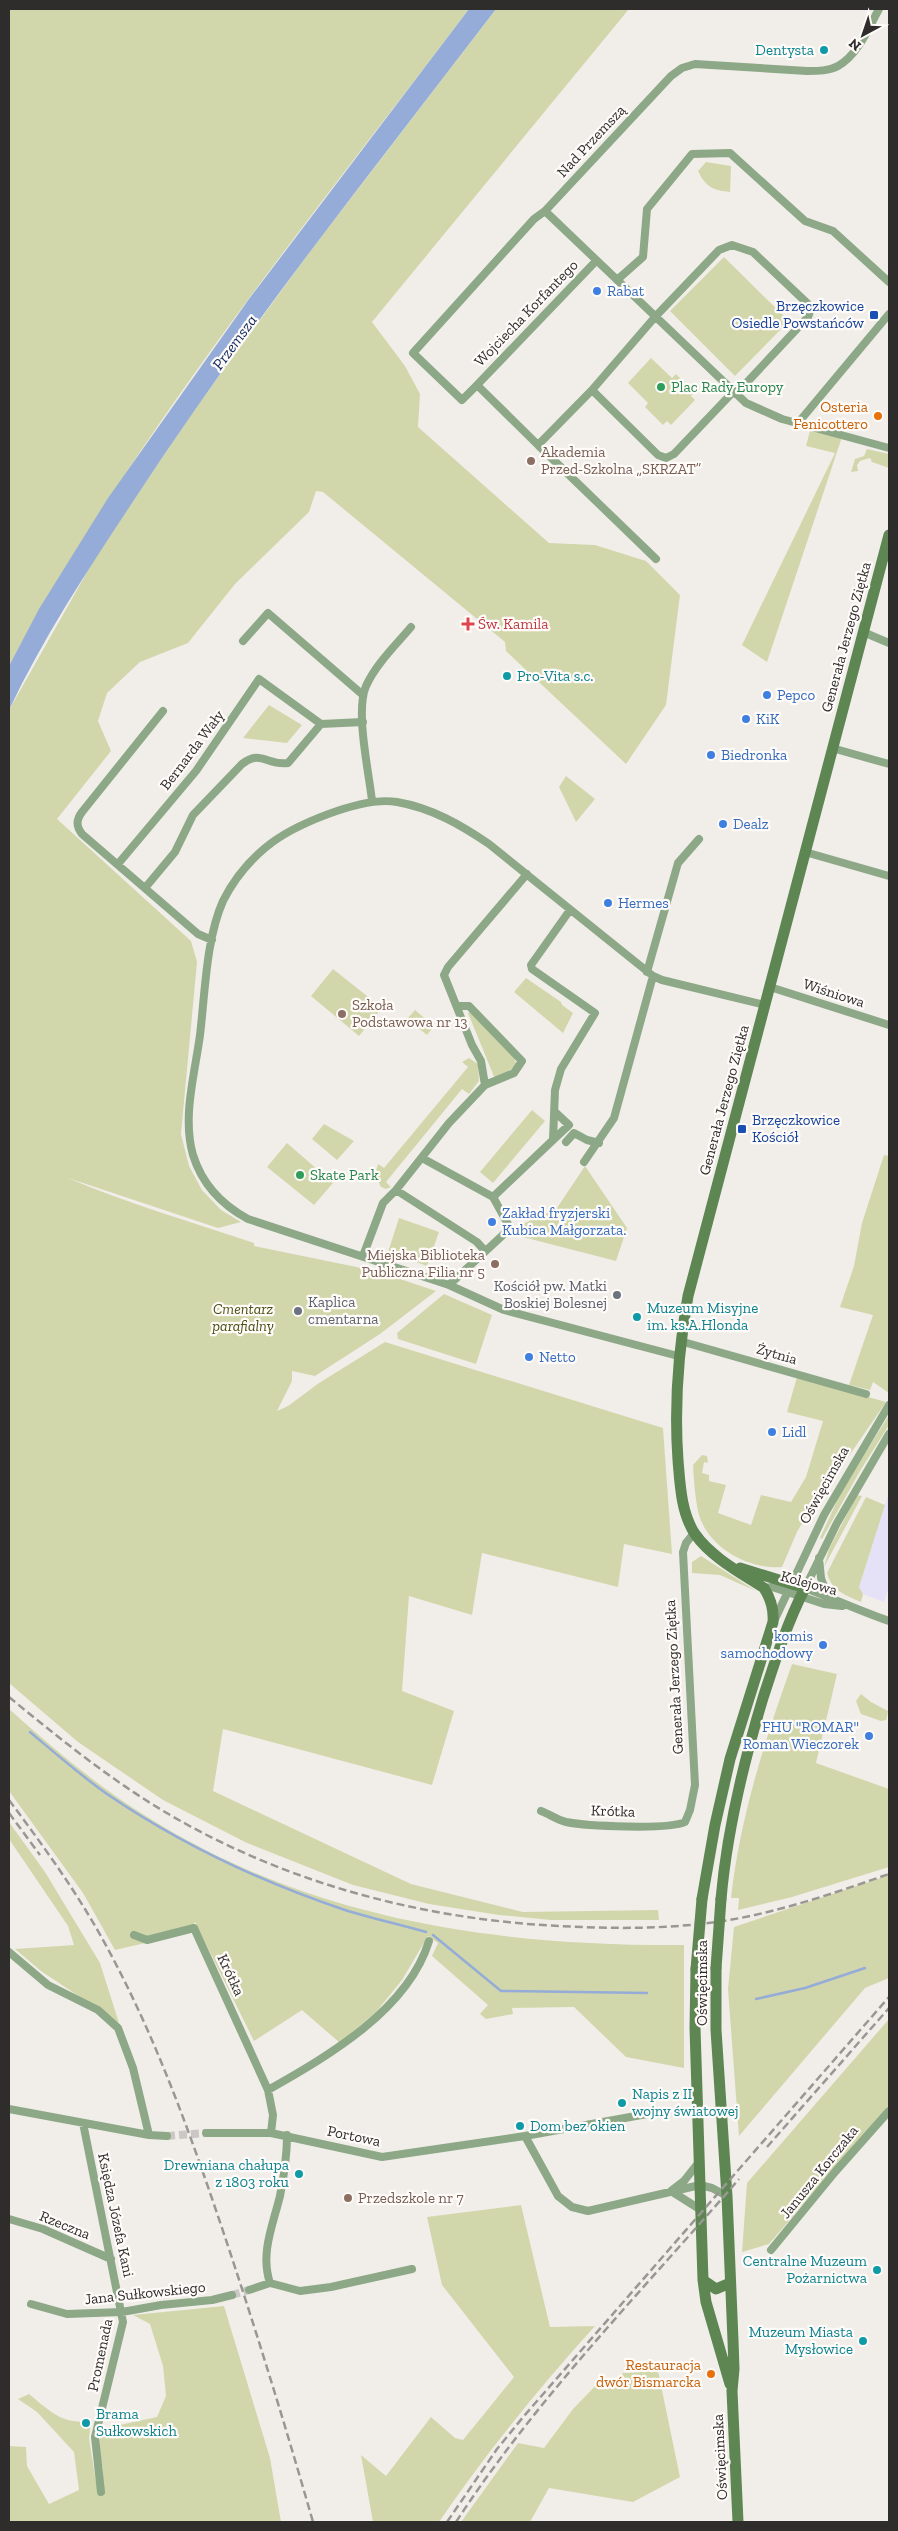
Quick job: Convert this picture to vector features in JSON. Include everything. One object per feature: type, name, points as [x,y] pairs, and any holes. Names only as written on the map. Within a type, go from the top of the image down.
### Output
[{"type":"main road","name":"Generała Jerzego Ziętka","points":[[731,1566],[710,1550],[694,1533],[686,1515],[680,1486],[675,1391],[680,1341],[688,1296],[889,535]]},
{"type":"main road","points":[[731,1566],[803,1592]]},
{"type":"main road","points":[[731,1566],[764,1588]]},
{"type":"main road","name":"Oświęcimska","points":[[732,2391],[706,2302],[703,2280],[696,1969],[702,1899],[715,1825],[730,1758],[774,1622],[773,1605],[764,1588]]},
{"type":"main road","name":"Oświęcimska","points":[[738,2522],[732,2391],[734,2369],[727,2196],[716,2030],[716,1968],[721,1899],[730,1828],[751,1736],[774,1664],[803,1592]]},
{"type":"main road","points":[[703,2280],[716,2288],[730,2283]]},
{"type":"street","name":"Nad Przemszą","points":[[462,400],[413,353],[534,220],[545,212],[656,91],[682,68],[695,64],[711,63],[808,71],[825,70],[839,66],[865,36],[879,9]]},
{"type":"street","points":[[617,280],[643,257],[648,209],[692,154],[730,153],[805,221],[833,231],[889,282]]},
{"type":"street","points":[[545,212],[735,393],[750,405],[782,419],[889,448]]},
{"type":"street","points":[[538,445],[592,390],[655,317],[720,250],[732,244],[753,252],[789,285],[811,309],[808,317],[735,393],[674,454],[666,458],[658,455],[592,390]]},
{"type":"street","name":"Wojciecha Korfantego","points":[[462,400],[596,261]]},
{"type":"street","points":[[798,423],[889,314]]},
{"type":"street","name":"Wojciecha Korfantego","points":[[477,385],[656,559]]},
{"type":"street","points":[[243,642],[268,613],[363,695]]},
{"type":"street","points":[[372,801],[363,722],[363,695],[378,667],[411,627]]},
{"type":"street","points":[[863,632],[889,643]]},
{"type":"street","name":"Bernarda Wały","points":[[118,864],[196,771],[260,680],[321,724]]},
{"type":"street","points":[[164,712],[78,818],[78,826],[82,834],[198,934],[212,940]]},
{"type":"street","points":[[145,888],[175,852],[193,815],[251,757],[258,756],[278,764],[288,763],[321,724],[363,722]]},
{"type":"street","points":[[832,748],[889,764]]},
{"type":"street","points":[[678,1356],[504,1310],[449,1285],[248,1219],[231,1209],[216,1196],[200,1172],[193,1156],[189,1124],[212,940],[223,902],[243,868],[266,847],[334,811],[372,801],[396,802],[438,814],[461,825],[489,844],[650,974],[662,980],[765,1005]]},
{"type":"street","points":[[584,1162],[599,1143],[614,1118],[678,863],[699,839]]},
{"type":"street","points":[[805,852],[889,876]]},
{"type":"street","points":[[485,1085],[481,1061],[472,1045],[444,974],[448,966],[527,874]]},
{"type":"street","points":[[554,1140],[556,1090],[561,1069],[595,1013],[532,969],[530,965],[570,910]]},
{"type":"street","name":"Wiśniowa","points":[[770,987],[889,1025]]},
{"type":"street","points":[[363,1256],[383,1203],[396,1190],[449,1123],[485,1085],[514,1073],[522,1061],[469,1006],[457,1006]]},
{"type":"street","points":[[492,1197],[568,1126],[554,1112]]},
{"type":"street","points":[[566,1142],[574,1133],[587,1140],[599,1143]]},
{"type":"street","points":[[422,1158],[492,1197],[509,1226],[504,1234],[449,1285]]},
{"type":"street","points":[[396,1190],[477,1242],[485,1251]]},
{"type":"street","name":"Żytnia","points":[[680,1341],[866,1394]]},
{"type":"street","name":"Oświęcimska","points":[[774,1622],[824,1515],[889,1405]]},
{"type":"street","name":"Oświęcimska","points":[[803,1592],[846,1506],[889,1434]]},
{"type":"street","name":"Generała Jerzego Ziętka","points":[[684,1822],[690,1810],[695,1785],[683,1552],[686,1543],[694,1533]]},
{"type":"street","points":[[819,1558],[821,1578],[827,1595]]},
{"type":"street","name":"Kolejowa","points":[[764,1588],[790,1588]]},
{"type":"street","name":"Kolejowa","points":[[803,1592],[827,1595],[847,1607]]},
{"type":"street","name":"Kolejowa","points":[[803,1592],[824,1604],[847,1607],[889,1621]]},
{"type":"street","name":"Krótka","points":[[542,1811],[566,1822],[602,1825],[668,1826],[684,1822]]},
{"type":"street","name":"Krótka","points":[[134,1935],[147,1940],[194,1928],[268,2090]]},
{"type":"street","points":[[272,2133],[273,2115],[268,2090],[339,2047],[389,2006],[423,1961],[429,1941]]},
{"type":"street","points":[[9,1952],[48,1985],[98,2010],[118,2028],[133,2068],[149,2135]]},
{"type":"street","points":[[9,2109],[149,2135],[167,2136]]},
{"type":"street","name":"Janusza Korczaka","points":[[771,2250],[835,2172],[889,2111]]},
{"type":"street","name":"Portowa","points":[[206,2133],[272,2133],[287,2135],[382,2157],[525,2136],[658,2112]]},
{"type":"street","name":"Księdza Józefa Kani","points":[[83,2123],[122,2312]]},
{"type":"street","points":[[270,2283],[266,2270],[266,2248],[280,2196],[287,2157],[287,2135]]},
{"type":"street","points":[[525,2136],[558,2196],[572,2207],[588,2211],[700,2185],[712,2188],[727,2196]]},
{"type":"street","points":[[671,2191],[684,2181],[700,2162]]},
{"type":"street","points":[[671,2191],[701,2210]]},
{"type":"street","name":"Rzeczna","points":[[9,2219],[61,2236],[111,2259]]},
{"type":"street","points":[[249,2290],[270,2283],[300,2291],[308,2290],[372,2280],[412,2269]]},
{"type":"street","name":"Jana Sułkowskiego","points":[[30,2304],[67,2314],[122,2312],[161,2305],[212,2300],[232,2295]]},
{"type":"street","name":"Promenada","points":[[101,2492],[95,2437],[123,2322],[122,2312]]},
{"type":"shaded area","points":[[889,1492],[889,1586],[884,1602],[863,1594],[859,1587]]},
{"type":"green space","points":[[9,9],[469,9],[286,248],[168,411],[112,494],[59,579],[9,666]]},
{"type":"green space","name":"Cmentarz parafialny","points":[[496,9],[629,9],[372,322],[405,366],[420,394],[418,427],[549,543],[595,545],[646,561],[680,595],[666,705],[626,764],[506,651],[505,642],[323,492],[316,491],[309,512],[235,584],[188,643],[140,662],[107,693],[98,721],[111,751],[57,819],[191,941],[197,962],[181,1134],[189,1166],[202,1190],[221,1210],[241,1222],[218,1228],[68,1178],[137,1204],[254,1243],[254,1246],[376,1271],[436,1291],[380,1334],[315,1376],[292,1371],[292,1381],[277,1411],[288,1406],[319,1383],[385,1342],[663,1428],[672,1554],[624,1544],[618,1587],[482,1553],[472,1615],[409,1596],[402,1691],[454,1711],[432,1785],[223,1729],[213,1791],[411,1884],[523,1912],[658,1910],[659,1920],[551,1920],[499,1915],[429,1904],[353,1885],[247,1843],[163,1800],[78,1742],[9,1683],[9,710],[99,551],[190,416],[309,253]]},
{"type":"green space","points":[[706,162],[731,166],[730,192],[714,189],[704,181],[698,171]]},
{"type":"green space","points":[[724,257],[789,321],[735,376],[670,311]]},
{"type":"green space","name":"Plac Rady Europy","points":[[651,358],[672,378],[676,374],[694,392],[691,396],[695,400],[671,425],[667,421],[663,425],[645,407],[648,403],[628,383]]},
{"type":"green space","points":[[810,431],[842,437],[767,662],[742,645],[835,453],[806,446]]},
{"type":"green space","points":[[867,449],[889,454],[889,468],[872,462],[870,458],[860,461],[857,465],[858,471],[851,472],[855,459],[864,456]]},
{"type":"green space","points":[[269,705],[302,725],[287,743],[243,738]]},
{"type":"green space","points":[[566,776],[595,799],[576,822],[559,787]]},
{"type":"green space","points":[[333,969],[382,1008],[359,1036],[311,996]]},
{"type":"green space","points":[[526,978],[561,1002],[562,1005],[573,1013],[563,1033],[514,992]]},
{"type":"green space","points":[[415,1010],[434,1026],[427,1035],[407,1019]]},
{"type":"green space","points":[[471,1012],[514,1058],[516,1063],[515,1067],[495,1079],[468,1013]]},
{"type":"green space","points":[[469,1058],[478,1064],[479,1081],[469,1094],[462,1089],[386,1182],[391,1187],[386,1189],[381,1187],[375,1175],[378,1164],[384,1168],[468,1067],[462,1062]]},
{"type":"green space","points":[[532,1110],[545,1121],[493,1183],[480,1172]]},
{"type":"green space","points":[[324,1124],[354,1141],[337,1160],[312,1139]]},
{"type":"green space","name":"Skate Park","points":[[287,1143],[333,1183],[314,1205],[267,1167]]},
{"type":"green space","points":[[884,1155],[889,1156],[889,1393],[873,1382],[870,1390],[849,1385],[873,1315],[840,1307],[854,1266],[862,1223]]},
{"type":"green space","points":[[585,1166],[627,1228],[616,1261],[511,1234],[512,1229],[557,1208]]},
{"type":"green space","points":[[399,1218],[439,1232],[427,1266],[388,1252]]},
{"type":"green space","points":[[444,1294],[492,1315],[476,1364],[398,1339],[397,1333]]},
{"type":"green space","points":[[797,1377],[886,1402],[829,1485],[819,1507],[813,1505],[797,1532],[782,1567],[757,1565],[732,1555],[721,1547],[704,1527],[699,1515],[693,1465],[702,1455],[707,1456],[708,1463],[704,1462],[702,1473],[709,1475],[709,1481],[726,1485],[718,1513],[751,1525],[761,1495],[791,1502],[806,1477],[823,1421],[787,1412]]},
{"type":"green space","points":[[889,1415],[889,1425],[860,1471],[822,1539],[820,1538],[842,1490]]},
{"type":"green space","points":[[857,1495],[862,1496],[824,1567],[829,1549]]},
{"type":"green space","points":[[866,1497],[885,1505],[859,1587],[863,1594],[861,1602],[836,1588],[827,1573]]},
{"type":"green space","points":[[701,1556],[756,1591],[720,1575],[692,1573],[692,1562]]},
{"type":"green space","points":[[792,1664],[837,1674],[816,1763],[889,1789],[889,1867],[792,1897],[738,1910],[739,1898],[731,1898],[747,1808],[772,1721]]},
{"type":"green space","points":[[861,1694],[888,1711],[886,1720],[881,1721],[861,1714],[856,1701]]},
{"type":"green space","points":[[9,1709],[76,1766],[130,1806],[211,1853],[275,1881],[340,1903],[407,1920],[475,1932],[544,1940],[613,1944],[684,1945],[684,2068],[626,2057],[574,2007],[512,2008],[513,2014],[486,2019],[480,2014],[488,2005],[432,1956],[438,1943],[428,1936],[402,1980],[376,2012],[340,2043],[302,2010],[254,2041],[195,1922],[189,1933],[115,1950],[83,1893],[9,1791]]},
{"type":"green space","points":[[9,1822],[45,1872],[100,1963],[119,2023],[41,1971],[15,1949],[74,1945],[68,1926],[9,1839]]},
{"type":"green space","points":[[889,1875],[889,1978],[865,1988],[739,2136],[728,1989],[734,1927]]},
{"type":"green space","points":[[889,2019],[889,2105],[769,2244],[742,2252],[747,2183]]},
{"type":"green space","points":[[521,2205],[550,2327],[595,2326],[514,2421],[475,2471],[439,2522],[373,2522],[361,2455],[386,2476],[431,2417],[455,2438],[463,2440],[514,2377],[442,2285],[427,2217]]},
{"type":"green space","points":[[224,2306],[270,2458],[281,2522],[9,2522],[9,2446],[26,2447],[27,2466],[49,2504],[79,2490],[74,2452],[37,2412],[18,2399],[29,2394],[50,2411],[64,2419],[81,2422],[91,2421],[89,2438],[96,2482],[103,2471],[99,2447],[101,2429],[157,2417],[166,2396],[163,2366],[150,2324],[133,2315]]},
{"type":"green space","points":[[658,2371],[680,2477],[633,2502],[549,2488],[530,2522],[461,2522],[518,2443],[544,2448],[573,2409],[601,2380],[613,2381],[623,2373]]},
{"type":"water","name":"Przemsza","points":[[469,9],[496,9],[310,251],[176,437],[100,551],[68,603],[37,656],[9,710],[9,666],[39,609],[108,498],[249,299]]},
{"type":"waterway","points":[[30,1732],[77,1772],[107,1794],[191,1845],[250,1873],[311,1898],[342,1909],[426,1932]]},
{"type":"waterway","points":[[433,1935],[501,1991],[647,1993]]},
{"type":"waterway","points":[[756,1999],[805,1988],[865,1968]]},
{"type":"tunnel","points":[[167,2136],[206,2133]]},
{"type":"tunnel","points":[[232,2295],[249,2290]]},
{"type":"railway","points":[[9,1697],[117,1781],[186,1824],[280,1868],[378,1899],[428,1910],[479,1919],[530,1924],[619,1928],[674,1926],[711,1923],[769,1912],[889,1874]]},
{"type":"railway","points":[[9,1800],[36,1836],[87,1912],[127,1987],[160,2060],[190,2135],[229,2249],[313,2522]]},
{"type":"railway","points":[[9,1813],[40,1855]]},
{"type":"railway","points":[[447,2522],[497,2449],[524,2416],[889,1997]]},
{"type":"railway","points":[[767,2147],[889,2008]]},
{"type":"railway","points":[[456,2522],[487,2476],[555,2389],[739,2179]]},
{"type":"place","name":"Dentysta","points":[[824,50]]},
{"type":"place","name":"Rabat","points":[[597,291]]},
{"type":"place","name":"Brzęczkowice Osiedle Powstańców","points":[[874,315]]},
{"type":"place","name":"Plac Rady Europy","points":[[661,387]]},
{"type":"place","name":"Osteria Fenicottero","points":[[878,416]]},
{"type":"place","name":"Akademia Przed-Szkolna „SKRZAT”","points":[[531,461]]},
{"type":"place","name":"Św. Kamila","points":[[468,624]]},
{"type":"place","name":"Pro-Vita s.c.","points":[[507,676]]},
{"type":"place","name":"Pepco","points":[[767,695]]},
{"type":"place","name":"KiK","points":[[746,719]]},
{"type":"place","name":"Biedronka","points":[[711,755]]},
{"type":"place","name":"Dealz","points":[[723,824]]},
{"type":"place","name":"Hermes","points":[[608,903]]},
{"type":"place","name":"Szkoła Podstawowa nr 13","points":[[342,1014]]},
{"type":"place","name":"Brzęczkowice Kościół","points":[[742,1129]]},
{"type":"place","name":"Skate Park","points":[[300,1175]]},
{"type":"place","name":"Zakład fryzjerski Kubica Małgorzata.","points":[[492,1222]]},
{"type":"place","name":"Miejska Biblioteka Publiczna Filia nr 5","points":[[495,1264]]},
{"type":"place","name":"Kościół pw. Matki Boskiej Bolesnej","points":[[617,1295]]},
{"type":"place","name":"Kaplica cmentarna","points":[[298,1311]]},
{"type":"place","name":"Muzeum Misyjne im. ks.A.Hlonda","points":[[637,1317]]},
{"type":"place","name":"Netto","points":[[529,1357]]},
{"type":"place","name":"Lidl","points":[[772,1432]]},
{"type":"place","name":"komis samochodowy","points":[[823,1645]]},
{"type":"place","name":"FHU \"ROMAR\" Roman Wieczorek","points":[[869,1736]]},
{"type":"place","name":"Napis z II wojny światowej","points":[[622,2103]]},
{"type":"place","name":"Dom bez okien","points":[[520,2126]]},
{"type":"place","name":"Drewniana chałupa z 1803 roku","points":[[299,2174]]},
{"type":"place","name":"Przedszkole nr 7","points":[[348,2198]]},
{"type":"place","name":"Centralne Muzeum Pożarnictwa","points":[[877,2270]]},
{"type":"place","name":"Muzeum Miasta Mysłowice","points":[[863,2341]]},
{"type":"place","name":"Restauracja dwór Bismarcka","points":[[711,2374]]},
{"type":"place","name":"Brama Sułkowskich","points":[[86,2423]]}]
